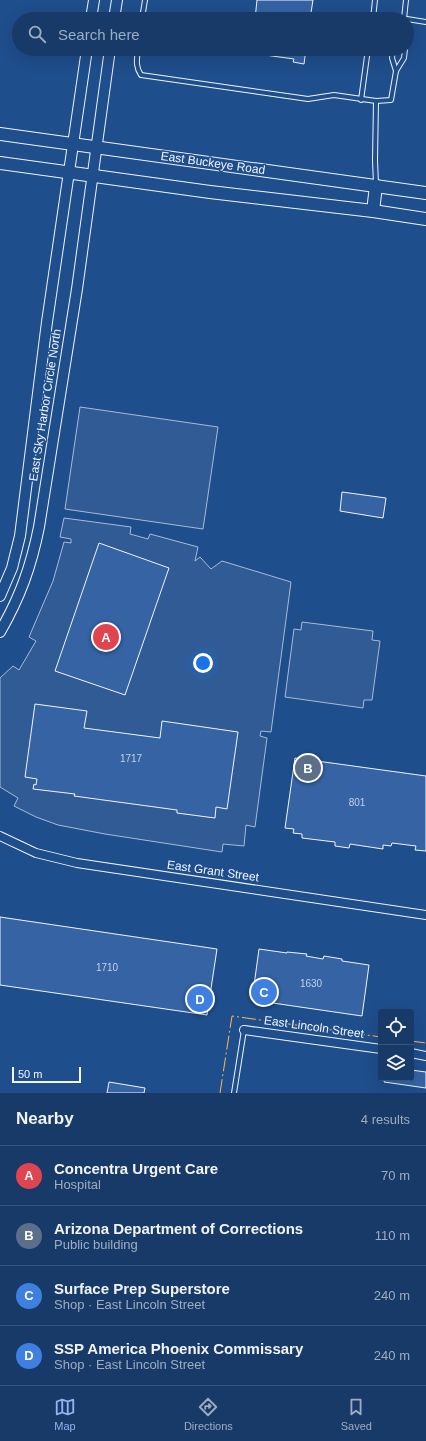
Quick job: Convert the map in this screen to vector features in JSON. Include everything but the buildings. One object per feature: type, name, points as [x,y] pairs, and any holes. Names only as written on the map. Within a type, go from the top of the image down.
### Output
[{"type":"main road","name":"East Buckeye Road","points":[[0,134],[426,193]]},
{"type":"main road","points":[[0,164],[426,219]]},
{"type":"main road","points":[[373,211],[376,186]]},
{"type":"street","points":[[92,12],[94,0]]},
{"type":"street","points":[[115,12],[117,0]]},
{"type":"street","name":"East Sky Harbor Circle North","points":[[0,596],[12,568],[20,536],[46,329],[86,56]]},
{"type":"street","name":"East Sky Harbor Circle North","points":[[0,632],[25,582],[34,549],[74,304],[109,56]]},
{"type":"street","name":"East Grant Street","points":[[0,836],[36,853],[77,863],[426,915]]},
{"type":"street","name":"East Lincoln Street","points":[[244,1030],[378,1049]]},
{"type":"street","points":[[414,1054],[426,1056]]},
{"type":"lane","points":[[143,12],[145,0]]},
{"type":"lane","points":[[373,12],[375,0]]},
{"type":"lane","points":[[405,12],[406,0]]},
{"type":"lane","points":[[414,20],[426,22]]},
{"type":"lane","points":[[137,56],[136,65],[142,75],[308,99],[334,96],[376,101],[391,100],[396,71],[404,56]]},
{"type":"lane","points":[[360,100],[367,56]]},
{"type":"lane","points":[[392,56],[396,71]]},
{"type":"lane","points":[[376,101],[376,186]]},
{"type":"lane","points":[[234,1093],[244,1030]]},
{"type":"shaded area","points":[[80,407],[218,427],[203,529],[65,509]]},
{"type":"shaded area","points":[[64,518],[131,527],[130,534],[148,539],[150,534],[198,547],[195,561],[200,557],[211,569],[222,561],[291,582],[271,732],[261,731],[260,736],[267,738],[255,827],[246,825],[244,846],[223,844],[222,852],[105,834],[58,825],[36,817],[14,806],[18,798],[0,787],[0,678],[13,666],[19,670],[36,641],[29,637],[53,581],[64,542],[71,543],[71,539],[60,537]]},
{"type":"shaded area","points":[[302,622],[373,631],[372,640],[380,641],[372,700],[364,700],[363,708],[285,697],[294,629],[301,630]]},
{"type":"power","points":[[220,1093],[232,1016],[378,1037]]},
{"type":"power","points":[[414,1041],[426,1043]]},
{"type":"place","name":"Concentra Urgent Care","points":[[106,637]]},
{"type":"place","name":"Arizona Department of Corrections","points":[[308,768]]},
{"type":"place","name":"Surface Prep Superstore","points":[[264,992]]},
{"type":"place","name":"SSP America Phoenix Commissary","points":[[200,999]]}]
